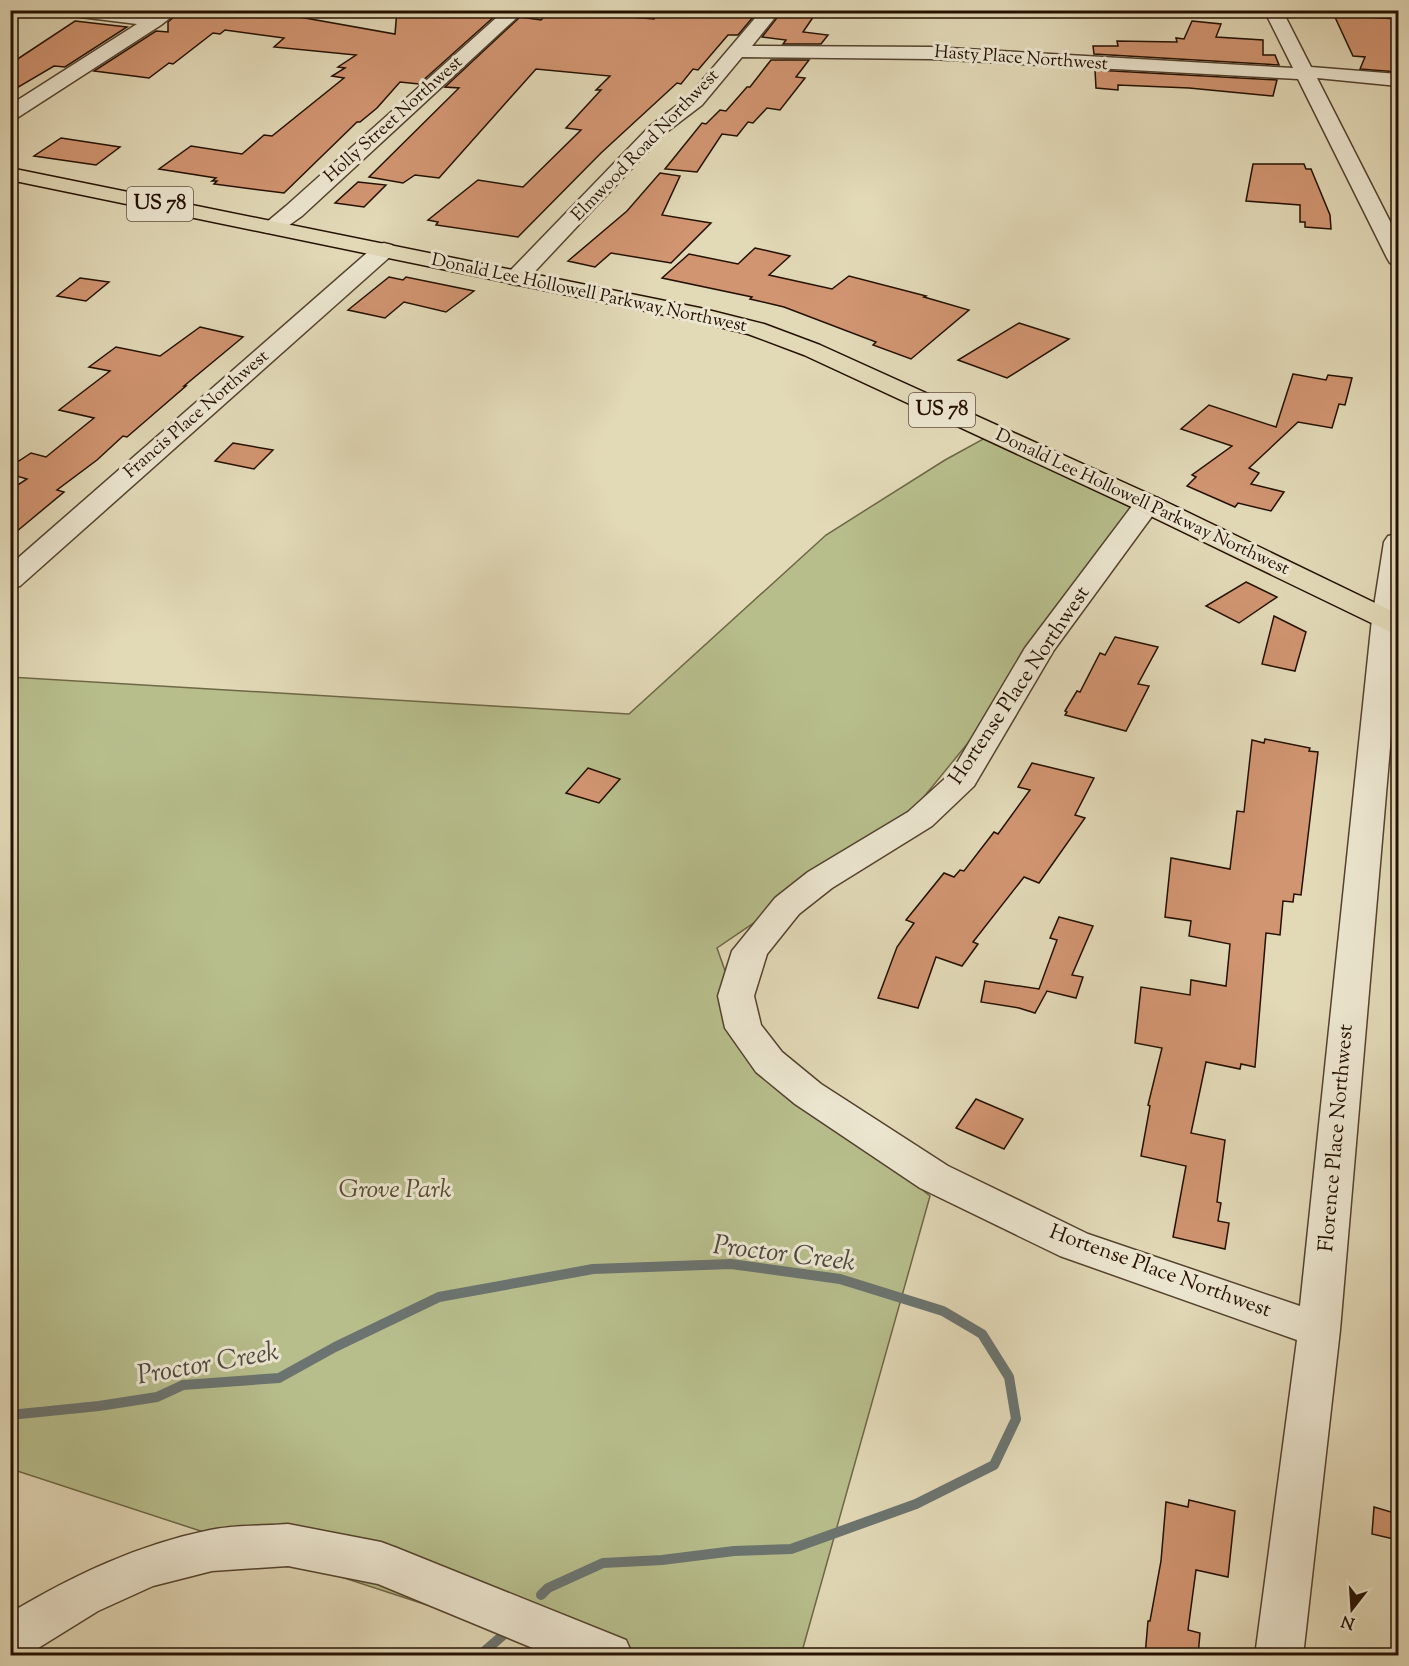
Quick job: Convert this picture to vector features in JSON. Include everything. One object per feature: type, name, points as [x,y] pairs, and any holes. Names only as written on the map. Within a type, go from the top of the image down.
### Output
[{"type":"main road","name":"Donald Lee Hollowell Parkway Northwest","points":[[10,174],[700,315],[756,329],[812,350],[1148,504],[1393,622]]},
{"type":"street","points":[[64,10],[154,21]]},
{"type":"street","points":[[10,114],[171,10]]},
{"type":"street","name":"Holly Street Northwest","points":[[272,227],[303,203],[516,10]]},
{"type":"street","name":"Elmwood Road Northwest","points":[[516,278],[657,130],[695,101],[772,10]]},
{"type":"street","points":[[1273,10],[1397,252]]},
{"type":"street","name":"Hasty Place Northwest","points":[[738,51],[931,53],[1104,65],[1283,74],[1305,73],[1398,80]]},
{"type":"street","name":"Francis Place Northwest","points":[[10,580],[384,250]]},
{"type":"street","name":"Hortense Place Northwest","points":[[1148,504],[1040,648],[963,779],[920,819],[820,880],[787,906],[750,951],[736,996],[743,1028],[769,1062],[808,1094],[934,1177],[1074,1245],[1318,1329]]},
{"type":"street","name":"Florence Place Northwest","points":[[1279,1656],[1318,1329],[1393,622],[1398,542]]},
{"type":"street","points":[[10,1639],[81,1596],[146,1567],[212,1550],[288,1545],[381,1563],[609,1656]]},
{"type":"green space","name":"Grove Park","points":[[985,438],[1159,509],[905,820],[717,948],[756,1058],[930,1196],[801,1655],[580,1655],[11,1469],[10,677],[629,714],[826,535],[945,460]]},
{"type":"building","points":[[182,10],[302,10],[294,16],[395,34],[397,10],[488,10],[484,13],[496,15],[419,84],[400,82],[377,108],[357,122],[284,193],[214,184],[217,181],[212,181],[216,178],[159,169],[191,146],[242,154],[264,135],[272,136],[344,78],[332,76],[345,68],[338,67],[356,55],[274,47],[284,38],[225,30],[220,34],[213,33],[173,64],[169,63],[149,78],[94,71],[156,31],[168,32],[168,22]]},
{"type":"building","points":[[551,10],[583,10],[580,13],[654,19],[654,10],[759,10],[738,35],[728,35],[698,70],[693,69],[681,84],[677,83],[601,153],[518,237],[436,225],[438,222],[428,220],[478,180],[523,187],[581,130],[566,128],[601,90],[596,90],[610,76],[536,69],[439,178],[415,175],[403,183],[369,177],[459,88],[445,87],[520,17],[541,20]]},
{"type":"building","points":[[783,10],[818,10],[803,32],[828,35],[821,44],[783,44],[786,40],[762,37]]},
{"type":"building","points":[[1334,15],[1398,19],[1398,72],[1360,69],[1365,57],[1353,56]]},
{"type":"building","points":[[75,21],[127,27],[65,67],[54,66],[10,92],[10,64]]},
{"type":"building","points":[[1192,21],[1221,24],[1216,37],[1263,40],[1263,55],[1275,55],[1279,65],[1094,54],[1093,46],[1118,46],[1117,41],[1177,42],[1176,38],[1184,39]]},
{"type":"building","points":[[771,60],[809,60],[796,77],[805,78],[780,110],[767,108],[753,123],[748,122],[737,136],[722,134],[697,172],[665,169],[702,123],[706,124],[720,110],[726,111],[747,87],[750,87]]},
{"type":"building","points":[[1095,70],[1277,80],[1273,96],[1189,88],[1118,85],[1118,90],[1096,88]]},
{"type":"building","points":[[61,138],[120,147],[96,165],[34,156]]},
{"type":"building","points":[[1253,164],[1304,164],[1306,169],[1311,169],[1330,215],[1331,229],[1305,227],[1305,222],[1300,222],[1300,205],[1246,201]]},
{"type":"building","points":[[660,173],[680,176],[662,215],[711,223],[671,263],[611,253],[595,267],[568,261],[627,211]]},
{"type":"building","points":[[358,182],[386,185],[364,207],[335,203]]},
{"type":"building","points":[[755,248],[790,256],[769,275],[832,289],[849,276],[969,310],[911,359],[873,345],[876,342],[784,307],[750,299],[752,297],[662,278],[689,254],[738,264]]},
{"type":"building","points":[[389,277],[403,280],[406,277],[474,291],[446,312],[404,302],[385,318],[348,310]]},
{"type":"building","points":[[80,278],[109,282],[86,301],[57,296]]},
{"type":"building","points":[[1019,323],[1069,339],[1007,378],[958,360]]},
{"type":"building","points":[[200,327],[243,337],[127,437],[123,436],[97,460],[57,490],[64,492],[10,537],[10,490],[27,479],[10,474],[10,467],[31,453],[46,457],[94,418],[59,410],[110,371],[89,367],[116,347],[160,356]]},
{"type":"building","points":[[1293,374],[1326,380],[1328,375],[1352,378],[1345,405],[1339,404],[1332,428],[1298,422],[1249,468],[1259,473],[1251,484],[1284,492],[1271,511],[1238,503],[1235,507],[1187,486],[1196,477],[1192,475],[1232,446],[1181,429],[1209,405],[1276,427]]},
{"type":"building","points":[[233,443],[273,450],[254,469],[215,461]]},
{"type":"building","points":[[1246,582],[1277,597],[1239,623],[1206,606]]},
{"type":"building","points":[[1274,616],[1306,632],[1295,671],[1262,664]]},
{"type":"building","points":[[1115,637],[1158,647],[1138,684],[1149,686],[1126,731],[1065,715],[1067,712],[1065,711],[1077,691],[1080,692],[1100,653],[1105,655]]},
{"type":"building","points":[[1265,739],[1310,748],[1309,751],[1318,752],[1301,895],[1294,894],[1293,902],[1283,901],[1280,935],[1266,933],[1255,1067],[1241,1064],[1240,1069],[1206,1062],[1191,1133],[1225,1140],[1217,1202],[1221,1203],[1218,1221],[1229,1223],[1225,1249],[1173,1237],[1186,1166],[1141,1156],[1150,1106],[1148,1105],[1162,1048],[1135,1043],[1141,987],[1190,995],[1191,980],[1226,986],[1230,944],[1189,936],[1191,921],[1165,917],[1171,858],[1230,869],[1237,811],[1244,812],[1252,740],[1264,743]]},
{"type":"building","points":[[1032,763],[1094,778],[1075,815],[1085,818],[1039,883],[1024,877],[973,942],[978,944],[962,966],[936,957],[918,1008],[878,998],[897,947],[914,923],[906,920],[944,873],[954,877],[960,870],[964,871],[994,832],[998,834],[1030,790],[1018,787]]},
{"type":"building","points":[[588,768],[620,779],[599,803],[566,793]]},
{"type":"building","points":[[1059,917],[1093,926],[1072,975],[1083,977],[1076,998],[1047,991],[1035,1013],[981,1002],[985,981],[1039,989],[1057,940],[1050,938]]},
{"type":"building","points":[[976,1099],[1023,1119],[1004,1149],[956,1128]]},
{"type":"building","points":[[1189,1500],[1235,1511],[1228,1577],[1196,1570],[1188,1630],[1200,1633],[1198,1656],[1145,1656],[1148,1621],[1150,1621],[1161,1561],[1166,1502],[1188,1507]]},
{"type":"building","points":[[1374,1507],[1398,1514],[1398,1540],[1372,1534]]},
{"type":"waterway","name":"Proctor Creek","points":[[10,1415],[99,1406],[157,1397],[183,1385],[279,1378],[335,1347],[439,1297],[593,1269],[731,1264],[840,1279],[943,1311],[982,1334],[1009,1377],[1016,1419],[994,1465],[916,1504],[791,1549],[734,1551],[662,1560],[603,1563],[548,1588],[541,1595]]},
{"type":"waterway","name":"Proctor Creek","points":[[479,1656],[509,1630]]}]
